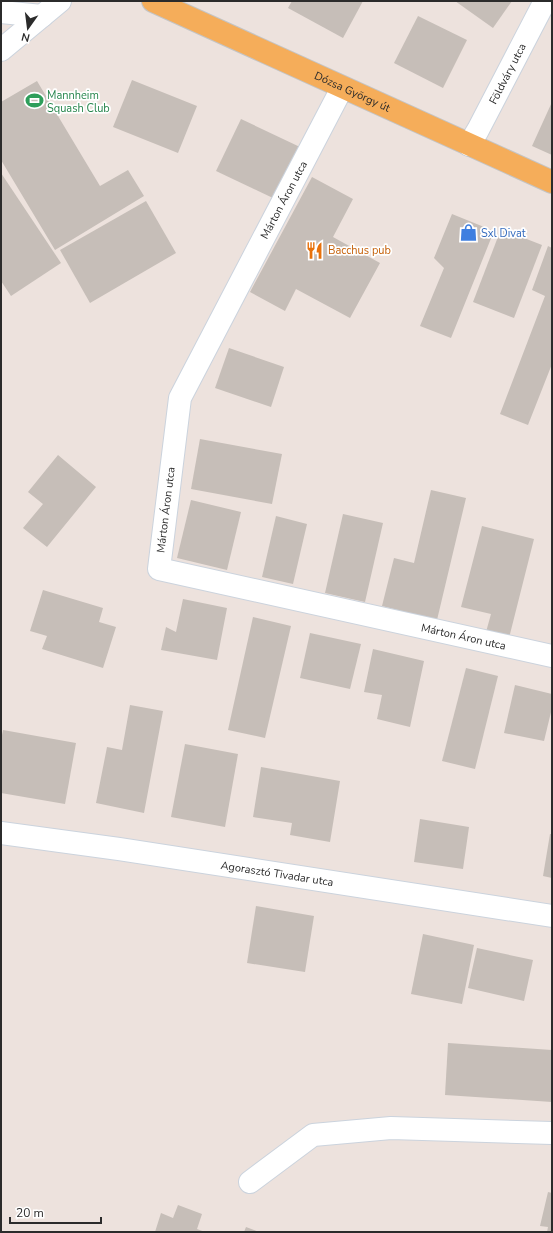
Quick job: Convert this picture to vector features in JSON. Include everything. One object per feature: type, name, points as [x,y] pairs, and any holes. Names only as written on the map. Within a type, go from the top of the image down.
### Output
[{"type":"main road","name":"Dózsa György út","points":[[153,1],[552,182]]},
{"type":"street","points":[[1,50],[60,1]]},
{"type":"street","name":"Földváry utca","points":[[469,145],[545,1]]},
{"type":"street","points":[[1,12],[42,16]]},
{"type":"street","name":"Márton Áron utca","points":[[342,88],[180,398],[159,569],[552,656]]},
{"type":"street","name":"Agorasztó Tivadar utca","points":[[1,833],[119,849],[552,916]]},
{"type":"street","points":[[250,1182],[313,1135],[391,1128],[552,1133]]},
{"type":"building","points":[[292,1],[363,1],[343,38],[288,8]]},
{"type":"building","points":[[455,1],[512,1],[493,28]]},
{"type":"building","points":[[418,16],[467,40],[443,88],[394,63]]},
{"type":"building","points":[[132,80],[197,106],[178,153],[113,127]]},
{"type":"building","points":[[37,81],[100,186],[128,170],[144,196],[55,250],[1,160],[1,102]]},
{"type":"building","points":[[552,102],[552,155],[532,146]]},
{"type":"building","points":[[241,119],[300,147],[275,199],[216,171]]},
{"type":"building","points":[[1,173],[61,263],[11,296],[1,281]]},
{"type":"building","name":"Bacchus pub","points":[[312,177],[353,199],[333,237],[380,263],[350,318],[296,289],[285,311],[250,292]]},
{"type":"building","points":[[146,201],[176,253],[90,303],[60,250]]},
{"type":"building","points":[[452,214],[494,231],[451,338],[420,326],[444,268],[434,258]]},
{"type":"building","points":[[501,229],[542,245],[514,318],[473,302]]},
{"type":"building","points":[[548,246],[552,248],[552,364],[528,425],[500,414],[545,296],[532,290]]},
{"type":"building","points":[[229,348],[284,367],[271,407],[215,388]]},
{"type":"building","points":[[200,439],[282,454],[272,504],[191,489]]},
{"type":"building","points":[[58,455],[96,487],[47,547],[23,528],[43,504],[28,492]]},
{"type":"building","points":[[431,490],[466,498],[437,620],[382,606],[394,558],[414,563]]},
{"type":"building","points":[[191,500],[241,512],[227,570],[177,558]]},
{"type":"building","points":[[343,514],[383,523],[365,602],[325,593]]},
{"type":"building","points":[[276,516],[307,524],[293,584],[262,577]]},
{"type":"building","points":[[482,526],[534,539],[509,638],[486,632],[491,614],[461,607]]},
{"type":"building","points":[[43,590],[103,608],[99,622],[116,627],[103,668],[42,649],[47,636],[30,631]]},
{"type":"building","points":[[183,599],[227,608],[217,660],[161,650],[166,627],[176,632]]},
{"type":"building","points":[[253,617],[291,626],[265,738],[228,730]]},
{"type":"building","points":[[310,633],[361,644],[350,689],[300,678]]},
{"type":"building","points":[[373,649],[424,661],[410,727],[377,719],[382,695],[364,692]]},
{"type":"building","points":[[466,668],[498,676],[475,769],[442,761]]},
{"type":"building","points":[[515,685],[552,694],[552,708],[544,741],[504,733]]},
{"type":"building","points":[[130,705],[163,711],[144,813],[96,803],[107,747],[122,750]]},
{"type":"building","points":[[3,730],[76,743],[65,804],[1,793],[1,740]]},
{"type":"building","points":[[185,744],[238,754],[225,827],[171,817]]},
{"type":"building","points":[[261,767],[340,781],[330,842],[290,835],[292,823],[253,817]]},
{"type":"building","points":[[420,819],[469,827],[463,869],[414,862]]},
{"type":"building","points":[[550,834],[552,834],[552,878],[543,876]]},
{"type":"building","points":[[256,906],[314,916],[305,972],[247,963]]},
{"type":"building","points":[[423,934],[474,945],[462,1004],[411,994]]},
{"type":"building","points":[[477,948],[533,960],[524,1001],[468,988]]},
{"type":"building","points":[[448,1043],[552,1050],[552,1102],[445,1095]]},
{"type":"building","points":[[548,1192],[552,1193],[552,1232],[547,1232],[548,1227],[540,1226]]},
{"type":"building","points":[[178,1205],[202,1214],[197,1229],[205,1232],[155,1232],[161,1213],[173,1218]]},
{"type":"building","points":[[246,1227],[259,1232],[244,1232]]},
{"type":"place","name":"Mannheim Squash Club","points":[[34,101]]},
{"type":"place","name":"Sxl Divat","points":[[468,233]]},
{"type":"place","name":"Bacchus pub","points":[[315,250]]}]
